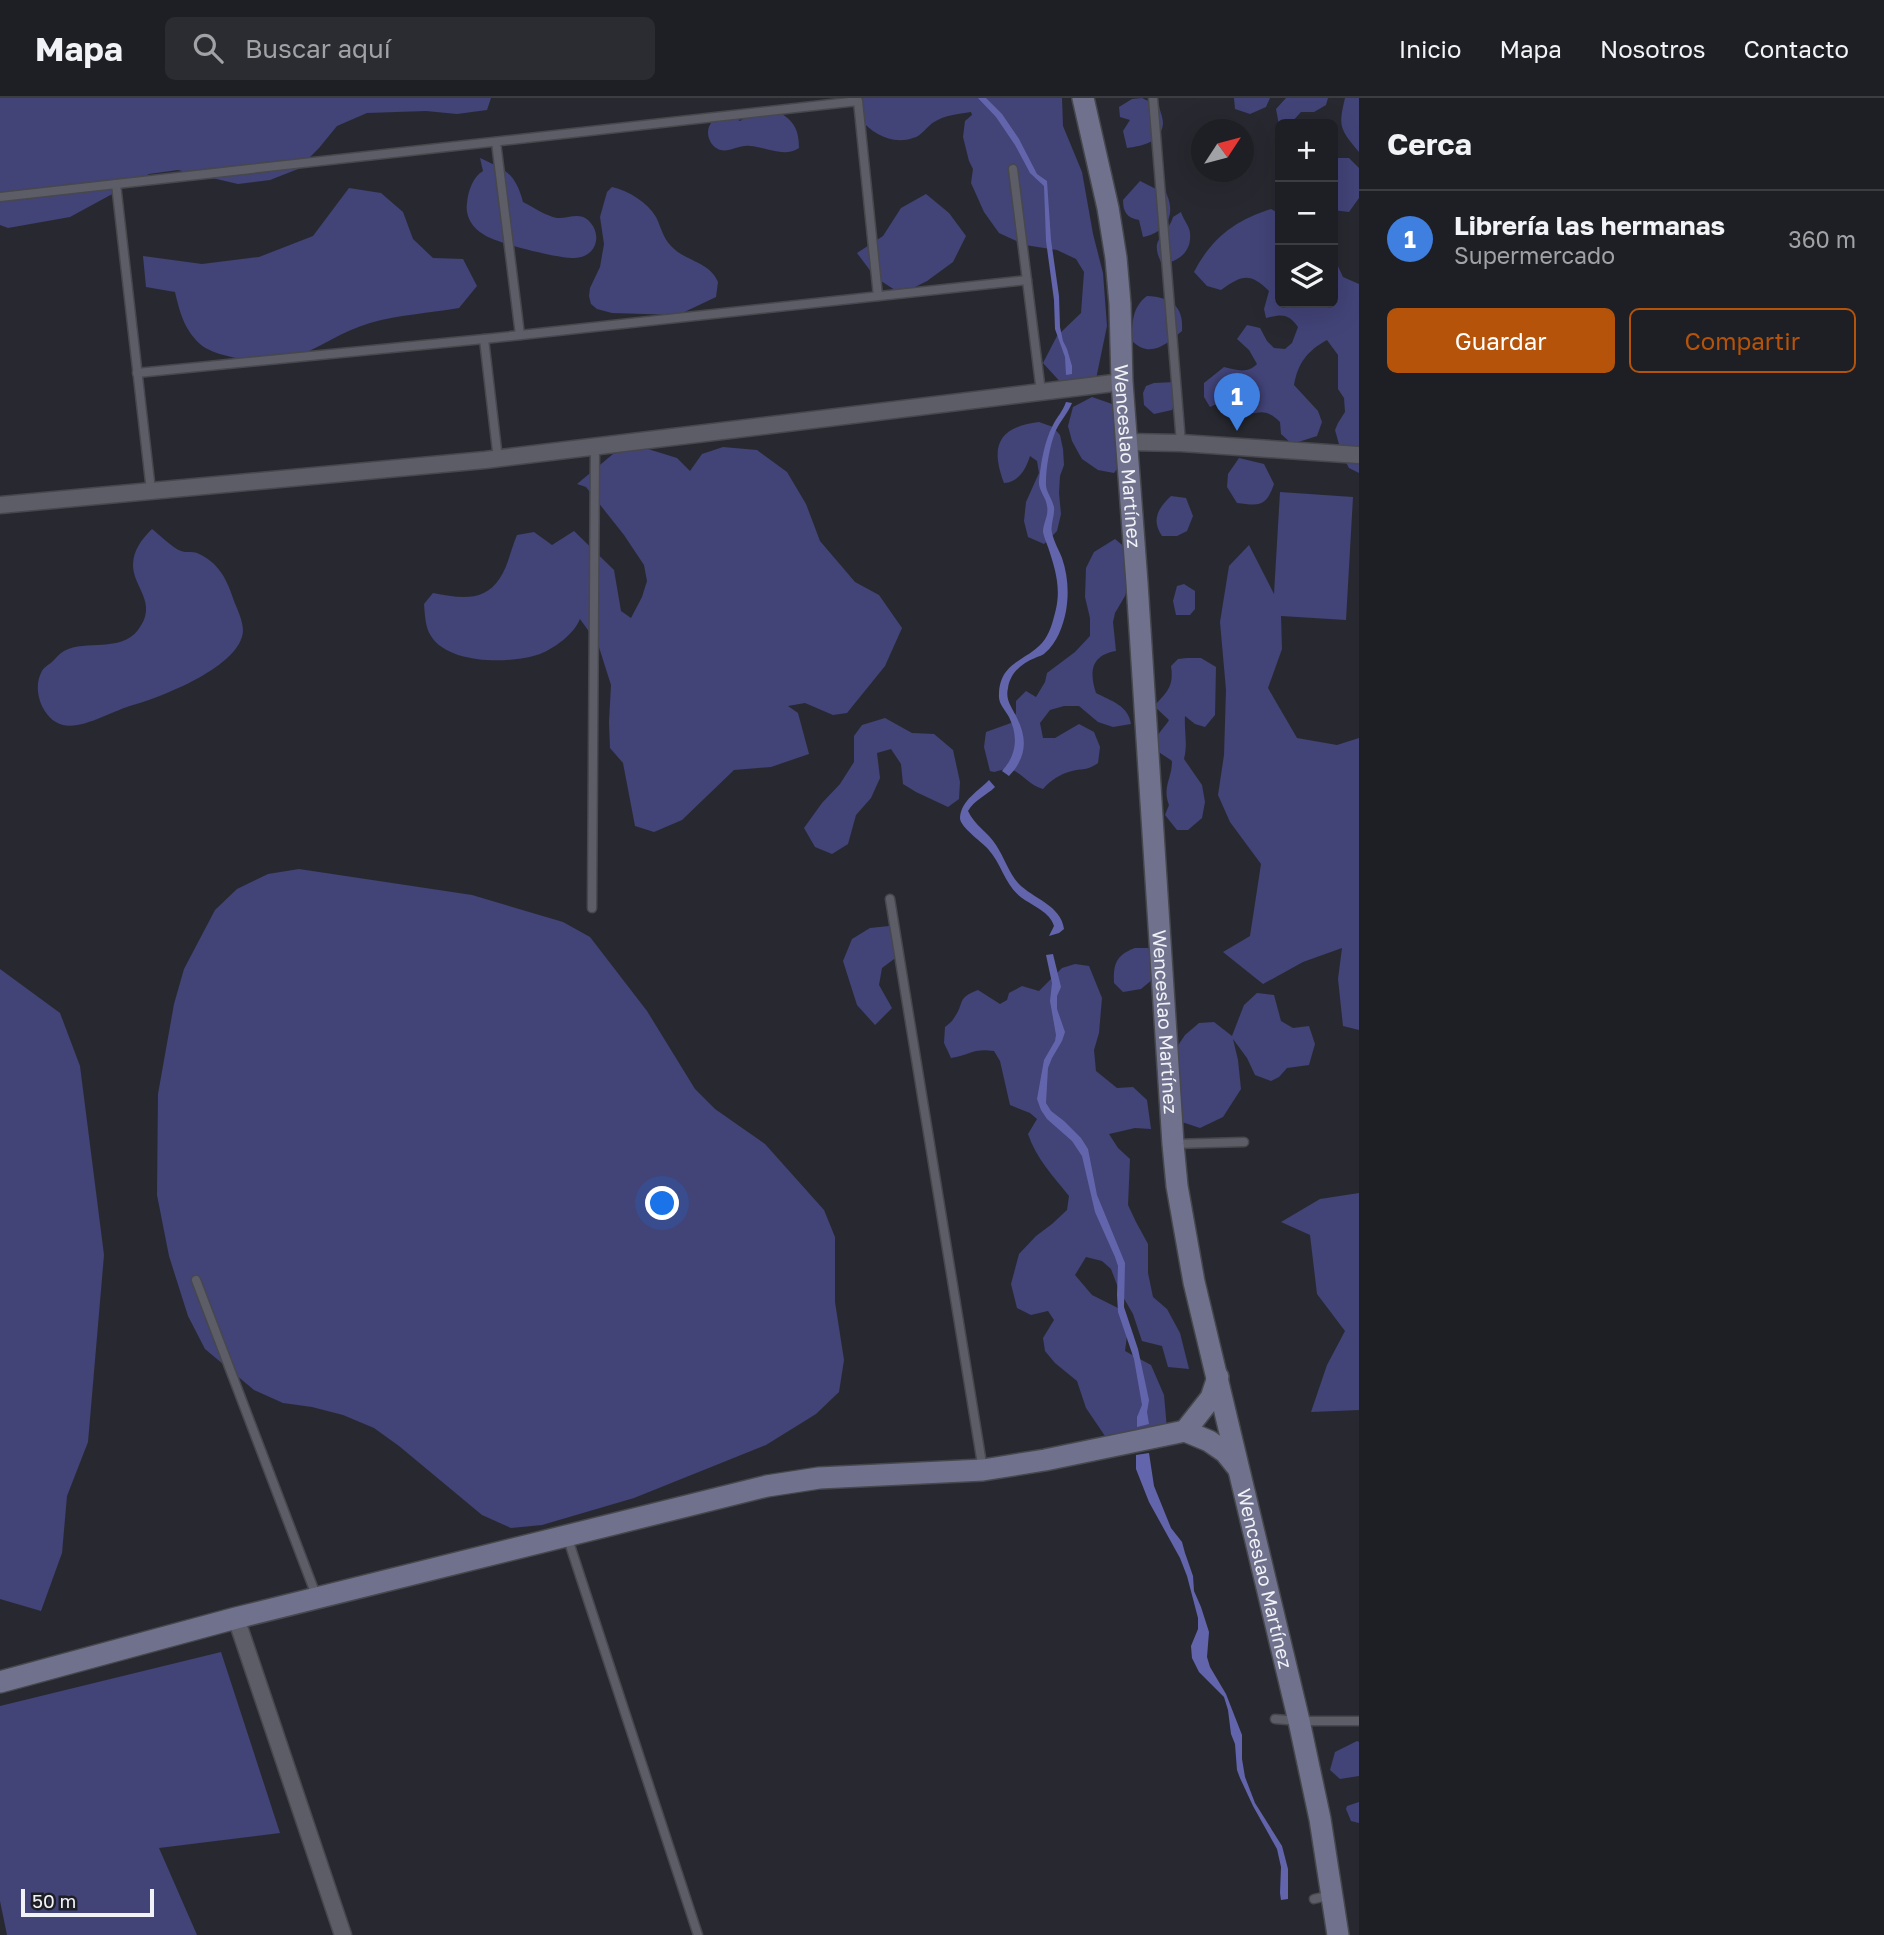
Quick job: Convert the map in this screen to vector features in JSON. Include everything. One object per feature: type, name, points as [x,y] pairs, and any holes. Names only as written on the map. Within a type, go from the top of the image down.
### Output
[{"type":"main road","name":"Wenceslao Martínez","points":[[1083,98],[1108,208],[1120,304],[1122,382],[1177,1186],[1194,1282],[1320,1819],[1322,1897],[1338,1935]]},
{"type":"main road","points":[[1185,1431],[1211,1398],[1218,1377]]},
{"type":"main road","points":[[0,1682],[236,1618],[766,1486],[818,1478],[983,1470],[1185,1431],[1209,1441],[1225,1452],[1239,1468]]},
{"type":"street","points":[[0,505],[498,459],[1122,382]]},
{"type":"street","points":[[1128,442],[1359,455]]},
{"type":"street","points":[[236,1618],[343,1935]]},
{"type":"lane","points":[[1153,98],[1181,443]]},
{"type":"lane","points":[[0,197],[496,142],[818,102],[859,101],[878,296]]},
{"type":"lane","points":[[496,142],[520,335]]},
{"type":"lane","points":[[1013,169],[1041,392]]},
{"type":"lane","points":[[116,184],[151,491]]},
{"type":"lane","points":[[137,373],[484,339],[1027,280]]},
{"type":"lane","points":[[484,339],[498,459]]},
{"type":"lane","points":[[592,908],[595,447]]},
{"type":"lane","points":[[890,899],[983,1470]]},
{"type":"lane","points":[[1173,1144],[1244,1142]]},
{"type":"lane","points":[[196,1280],[317,1598]]},
{"type":"lane","points":[[567,1536],[698,1935]]},
{"type":"lane","points":[[1275,1719],[1359,1720]]},
{"type":"shaded area","points":[[0,98],[491,98],[487,110],[457,114],[426,111],[367,113],[337,126],[298,169],[270,180],[238,184],[178,170],[149,174],[70,217],[8,228],[0,225]]},
{"type":"shaded area","points":[[860,98],[1062,98],[1063,126],[1082,172],[1103,273],[1107,326],[1096,379],[1064,386],[1043,363],[1057,336],[1081,313],[1084,272],[1076,259],[1057,250],[1025,245],[999,233],[984,212],[971,183],[973,169],[963,137],[965,121],[972,115],[971,112],[943,118],[916,137],[905,140],[890,139],[871,129],[860,119]]},
{"type":"shaded area","points":[[1142,98],[1159,106],[1162,129],[1150,142],[1127,148],[1123,131],[1130,120],[1120,117],[1119,107],[1132,99]]},
{"type":"shaded area","points":[[1234,98],[1270,98],[1266,107],[1250,114],[1235,109]]},
{"type":"shaded area","points":[[1286,98],[1328,98],[1326,105],[1314,112],[1301,112],[1295,119],[1278,119],[1276,109]]},
{"type":"shaded area","points":[[1345,98],[1359,98],[1359,152],[1342,127]]},
{"type":"shaded area","points":[[778,112],[792,122],[797,131],[799,148],[793,151],[781,152],[746,146],[722,150],[715,147],[710,140],[710,124],[718,118],[728,114],[740,121],[746,117]]},
{"type":"shaded area","points":[[480,158],[508,173],[523,202],[553,217],[577,216],[588,220],[595,232],[593,249],[582,257],[556,256],[500,242],[479,231],[470,221],[467,208],[472,185],[483,171]]},
{"type":"shaded area","points":[[1338,158],[1349,158],[1359,168],[1359,198],[1349,212],[1338,211]]},
{"type":"shaded area","points":[[1140,181],[1165,191],[1170,207],[1170,214],[1164,226],[1159,231],[1143,237],[1139,220],[1129,216],[1123,204],[1123,200]]},
{"type":"shaded area","points":[[612,187],[643,202],[656,217],[671,246],[714,275],[718,282],[716,297],[678,315],[612,313],[597,309],[591,304],[590,288],[600,267],[604,244],[600,217],[607,192]]},
{"type":"shaded area","points":[[349,188],[381,193],[403,212],[413,239],[433,258],[463,259],[477,286],[459,308],[380,320],[350,330],[292,359],[272,362],[231,357],[207,349],[186,326],[175,292],[146,287],[143,256],[202,264],[259,257],[313,236]]},
{"type":"shaded area","points":[[926,194],[949,213],[966,236],[953,262],[927,281],[901,294],[875,277],[857,253],[883,236],[901,208]]},
{"type":"shaded area","points":[[1271,209],[1275,211],[1275,308],[1338,308],[1338,266],[1343,277],[1359,284],[1359,473],[1349,468],[1335,430],[1345,412],[1344,398],[1338,389],[1338,355],[1327,340],[1304,358],[1294,385],[1318,411],[1322,422],[1317,436],[1292,444],[1281,434],[1280,422],[1272,415],[1261,412],[1246,415],[1244,397],[1229,398],[1210,407],[1204,397],[1204,383],[1224,367],[1246,370],[1257,364],[1249,350],[1237,339],[1247,325],[1260,328],[1274,348],[1285,349],[1292,343],[1298,327],[1284,316],[1266,318],[1264,309],[1269,291],[1251,278],[1235,281],[1221,290],[1207,286],[1194,272],[1216,240],[1235,225]]},
{"type":"shaded area","points":[[1181,212],[1190,231],[1189,246],[1183,255],[1162,264],[1157,243],[1173,217]]},
{"type":"shaded area","points":[[1147,296],[1163,298],[1174,304],[1182,322],[1182,331],[1164,345],[1152,349],[1146,349],[1132,341],[1136,310]]},
{"type":"shaded area","points":[[1175,382],[1180,391],[1172,410],[1154,414],[1144,405],[1143,393],[1146,386]]},
{"type":"shaded area","points":[[1092,397],[1115,405],[1120,465],[1114,473],[1098,470],[1082,459],[1072,441],[1068,426],[1073,407]]},
{"type":"shaded area","points":[[1039,422],[1053,427],[1060,435],[1064,465],[1060,476],[1061,514],[1057,531],[1044,544],[1028,537],[1024,521],[1026,502],[1039,473],[1037,461],[1030,456],[1021,474],[1004,483],[998,459],[998,449],[1006,434],[1014,428]]},
{"type":"shaded area","points":[[723,447],[757,450],[787,472],[806,504],[820,541],[855,582],[879,595],[902,628],[885,666],[847,713],[833,715],[805,703],[788,706],[798,713],[809,754],[771,767],[734,770],[682,820],[654,832],[635,826],[623,763],[610,748],[611,685],[598,644],[580,619],[563,640],[540,654],[514,659],[482,660],[466,657],[440,646],[428,629],[424,604],[433,593],[470,597],[486,592],[503,573],[517,535],[534,532],[552,545],[574,531],[614,570],[621,611],[631,618],[647,581],[644,565],[586,487],[577,484],[613,454],[631,449],[648,449],[677,458],[690,471],[702,454]]},
{"type":"shaded area","points":[[1239,458],[1264,464],[1274,484],[1265,501],[1251,505],[1237,503],[1227,487],[1228,474]]},
{"type":"shaded area","points":[[1280,492],[1353,497],[1346,620],[1281,616],[1282,649],[1268,688],[1297,738],[1337,745],[1359,738],[1359,1030],[1343,1026],[1338,979],[1342,948],[1303,962],[1263,984],[1223,952],[1250,936],[1261,864],[1230,822],[1218,795],[1224,755],[1226,690],[1220,622],[1229,566],[1249,545],[1274,594]]},
{"type":"shaded area","points":[[1171,496],[1186,498],[1193,516],[1187,531],[1177,536],[1162,536],[1157,525],[1157,514]]},
{"type":"shaded area","points":[[152,529],[177,549],[195,552],[206,558],[221,572],[242,624],[239,644],[215,668],[162,695],[79,725],[56,722],[41,704],[38,688],[42,671],[64,651],[83,646],[113,644],[131,637],[138,630],[144,620],[146,604],[134,573],[133,560],[139,545]]},
{"type":"shaded area","points":[[1115,539],[1127,549],[1132,571],[1125,596],[1113,622],[1116,651],[1101,656],[1094,666],[1093,678],[1096,693],[1123,708],[1131,724],[1113,727],[1098,722],[1079,706],[1050,710],[1040,723],[1043,738],[1055,738],[1079,724],[1094,732],[1100,747],[1098,763],[1060,776],[1043,789],[1009,768],[990,771],[984,747],[986,732],[1011,723],[1016,713],[1016,701],[1026,691],[1036,697],[1047,673],[1075,652],[1090,636],[1090,618],[1085,597],[1086,568],[1094,552]]},
{"type":"shaded area","points":[[1184,584],[1195,591],[1195,609],[1190,615],[1176,615],[1173,601],[1177,586]]},
{"type":"shaded area","points":[[1201,658],[1216,667],[1215,715],[1205,727],[1195,724],[1185,716],[1184,759],[1202,785],[1205,802],[1202,818],[1188,830],[1177,830],[1165,815],[1169,805],[1167,788],[1172,761],[1158,751],[1155,743],[1169,720],[1154,706],[1169,688],[1172,679],[1171,666],[1178,659]]},
{"type":"shaded area","points":[[885,718],[912,733],[934,734],[953,750],[960,782],[959,799],[948,807],[916,792],[903,784],[901,764],[891,749],[877,753],[880,778],[871,798],[856,815],[848,844],[832,854],[815,847],[804,828],[840,784],[854,762],[854,736],[862,725]]},
{"type":"shaded area","points":[[299,869],[472,895],[563,922],[590,937],[647,1011],[695,1089],[715,1109],[765,1144],[824,1210],[835,1237],[835,1302],[844,1360],[839,1392],[816,1414],[766,1445],[634,1498],[542,1525],[511,1528],[482,1515],[374,1428],[343,1415],[283,1403],[254,1390],[205,1349],[188,1316],[169,1256],[157,1195],[158,1094],[174,1004],[184,969],[215,910],[237,889],[268,874]]},
{"type":"shaded area","points":[[889,926],[902,953],[882,968],[879,985],[892,1008],[875,1025],[857,1005],[843,961],[852,939],[870,928]]},
{"type":"shaded area","points":[[1135,948],[1148,948],[1153,952],[1153,979],[1141,989],[1123,992],[1114,983],[1115,965],[1120,957]]},
{"type":"shaded area","points":[[1075,964],[1089,966],[1102,998],[1099,1033],[1094,1050],[1096,1071],[1117,1088],[1133,1087],[1147,1100],[1151,1129],[1135,1128],[1109,1134],[1118,1148],[1130,1159],[1128,1205],[1148,1244],[1148,1273],[1153,1297],[1167,1309],[1180,1333],[1189,1369],[1168,1367],[1162,1346],[1142,1341],[1133,1314],[1111,1269],[1102,1261],[1086,1257],[1075,1275],[1092,1295],[1118,1308],[1128,1328],[1125,1351],[1151,1365],[1164,1395],[1167,1429],[1121,1452],[1105,1436],[1086,1408],[1077,1381],[1045,1351],[1043,1338],[1054,1320],[1048,1311],[1031,1315],[1017,1308],[1011,1284],[1019,1254],[1067,1210],[1069,1196],[1031,1143],[1028,1134],[1037,1119],[1030,1113],[1010,1105],[1000,1061],[994,1051],[976,1051],[951,1058],[944,1043],[945,1027],[967,996],[978,990],[1000,1004],[1007,1000],[1009,993],[1022,986],[1039,991],[1062,968]]},
{"type":"shaded area","points":[[0,969],[60,1013],[80,1066],[104,1255],[88,1442],[67,1496],[62,1553],[41,1611],[0,1599]]},
{"type":"shaded area","points":[[1257,993],[1274,995],[1281,1021],[1293,1028],[1309,1026],[1315,1044],[1309,1065],[1287,1068],[1271,1081],[1255,1075],[1233,1039],[1241,1089],[1223,1117],[1200,1128],[1176,1120],[1169,1059],[1185,1035],[1199,1023],[1214,1022],[1232,1036],[1244,1005]]},
{"type":"shaded area","points":[[1359,1193],[1359,1410],[1311,1412],[1327,1365],[1345,1331],[1317,1294],[1310,1235],[1281,1222],[1320,1199]]},
{"type":"shaded area","points":[[221,1652],[280,1833],[159,1848],[197,1935],[7,1935],[0,1901],[0,1706]]},
{"type":"shaded area","points":[[1357,1741],[1359,1776],[1340,1779],[1330,1770],[1335,1752]]},
{"type":"shaded area","points":[[1359,1802],[1359,1823],[1351,1821],[1346,1809],[1347,1806]]},
{"type":"water","points":[[978,98],[986,98],[1002,114],[1037,174],[1047,181],[1060,327],[1072,374],[1066,375],[1065,357],[1055,329],[1046,241],[1044,186],[1030,173],[996,117]]},
{"type":"water","points":[[1066,402],[1072,403],[1054,436],[1046,485],[1054,507],[1052,533],[1067,578],[1066,611],[1053,644],[1043,655],[1021,666],[1009,683],[1008,700],[1021,726],[1024,748],[1019,762],[1009,776],[1002,771],[1013,753],[1015,739],[1012,724],[1000,701],[1000,683],[1015,663],[1036,649],[1045,639],[1056,609],[1056,578],[1043,532],[1047,506],[1039,481],[1047,438]]},
{"type":"water","points":[[989,780],[995,787],[968,811],[996,845],[1018,883],[1058,914],[1064,929],[1059,933],[1049,936],[1054,926],[1049,917],[1016,893],[993,855],[961,822],[964,806]]},
{"type":"water","points":[[1053,954],[1061,987],[1057,996],[1057,1009],[1065,1032],[1048,1068],[1046,1103],[1051,1111],[1081,1138],[1088,1149],[1097,1195],[1125,1263],[1124,1307],[1138,1349],[1149,1400],[1149,1424],[1137,1427],[1137,1417],[1142,1405],[1134,1359],[1118,1312],[1118,1266],[1095,1212],[1082,1156],[1072,1141],[1047,1119],[1037,1099],[1044,1060],[1056,1035],[1050,1001],[1052,983],[1046,955]]},
{"type":"water","points":[[1149,1453],[1154,1486],[1171,1528],[1182,1542],[1193,1576],[1194,1591],[1209,1632],[1207,1657],[1210,1667],[1226,1694],[1242,1735],[1245,1777],[1255,1803],[1282,1846],[1288,1869],[1288,1899],[1281,1900],[1281,1867],[1277,1849],[1237,1770],[1235,1744],[1224,1697],[1199,1672],[1192,1658],[1191,1646],[1198,1629],[1198,1618],[1187,1576],[1149,1502],[1136,1469],[1136,1455]]},
{"type":"place","name":"Librería las hermanas","points":[[1237,431]]}]
